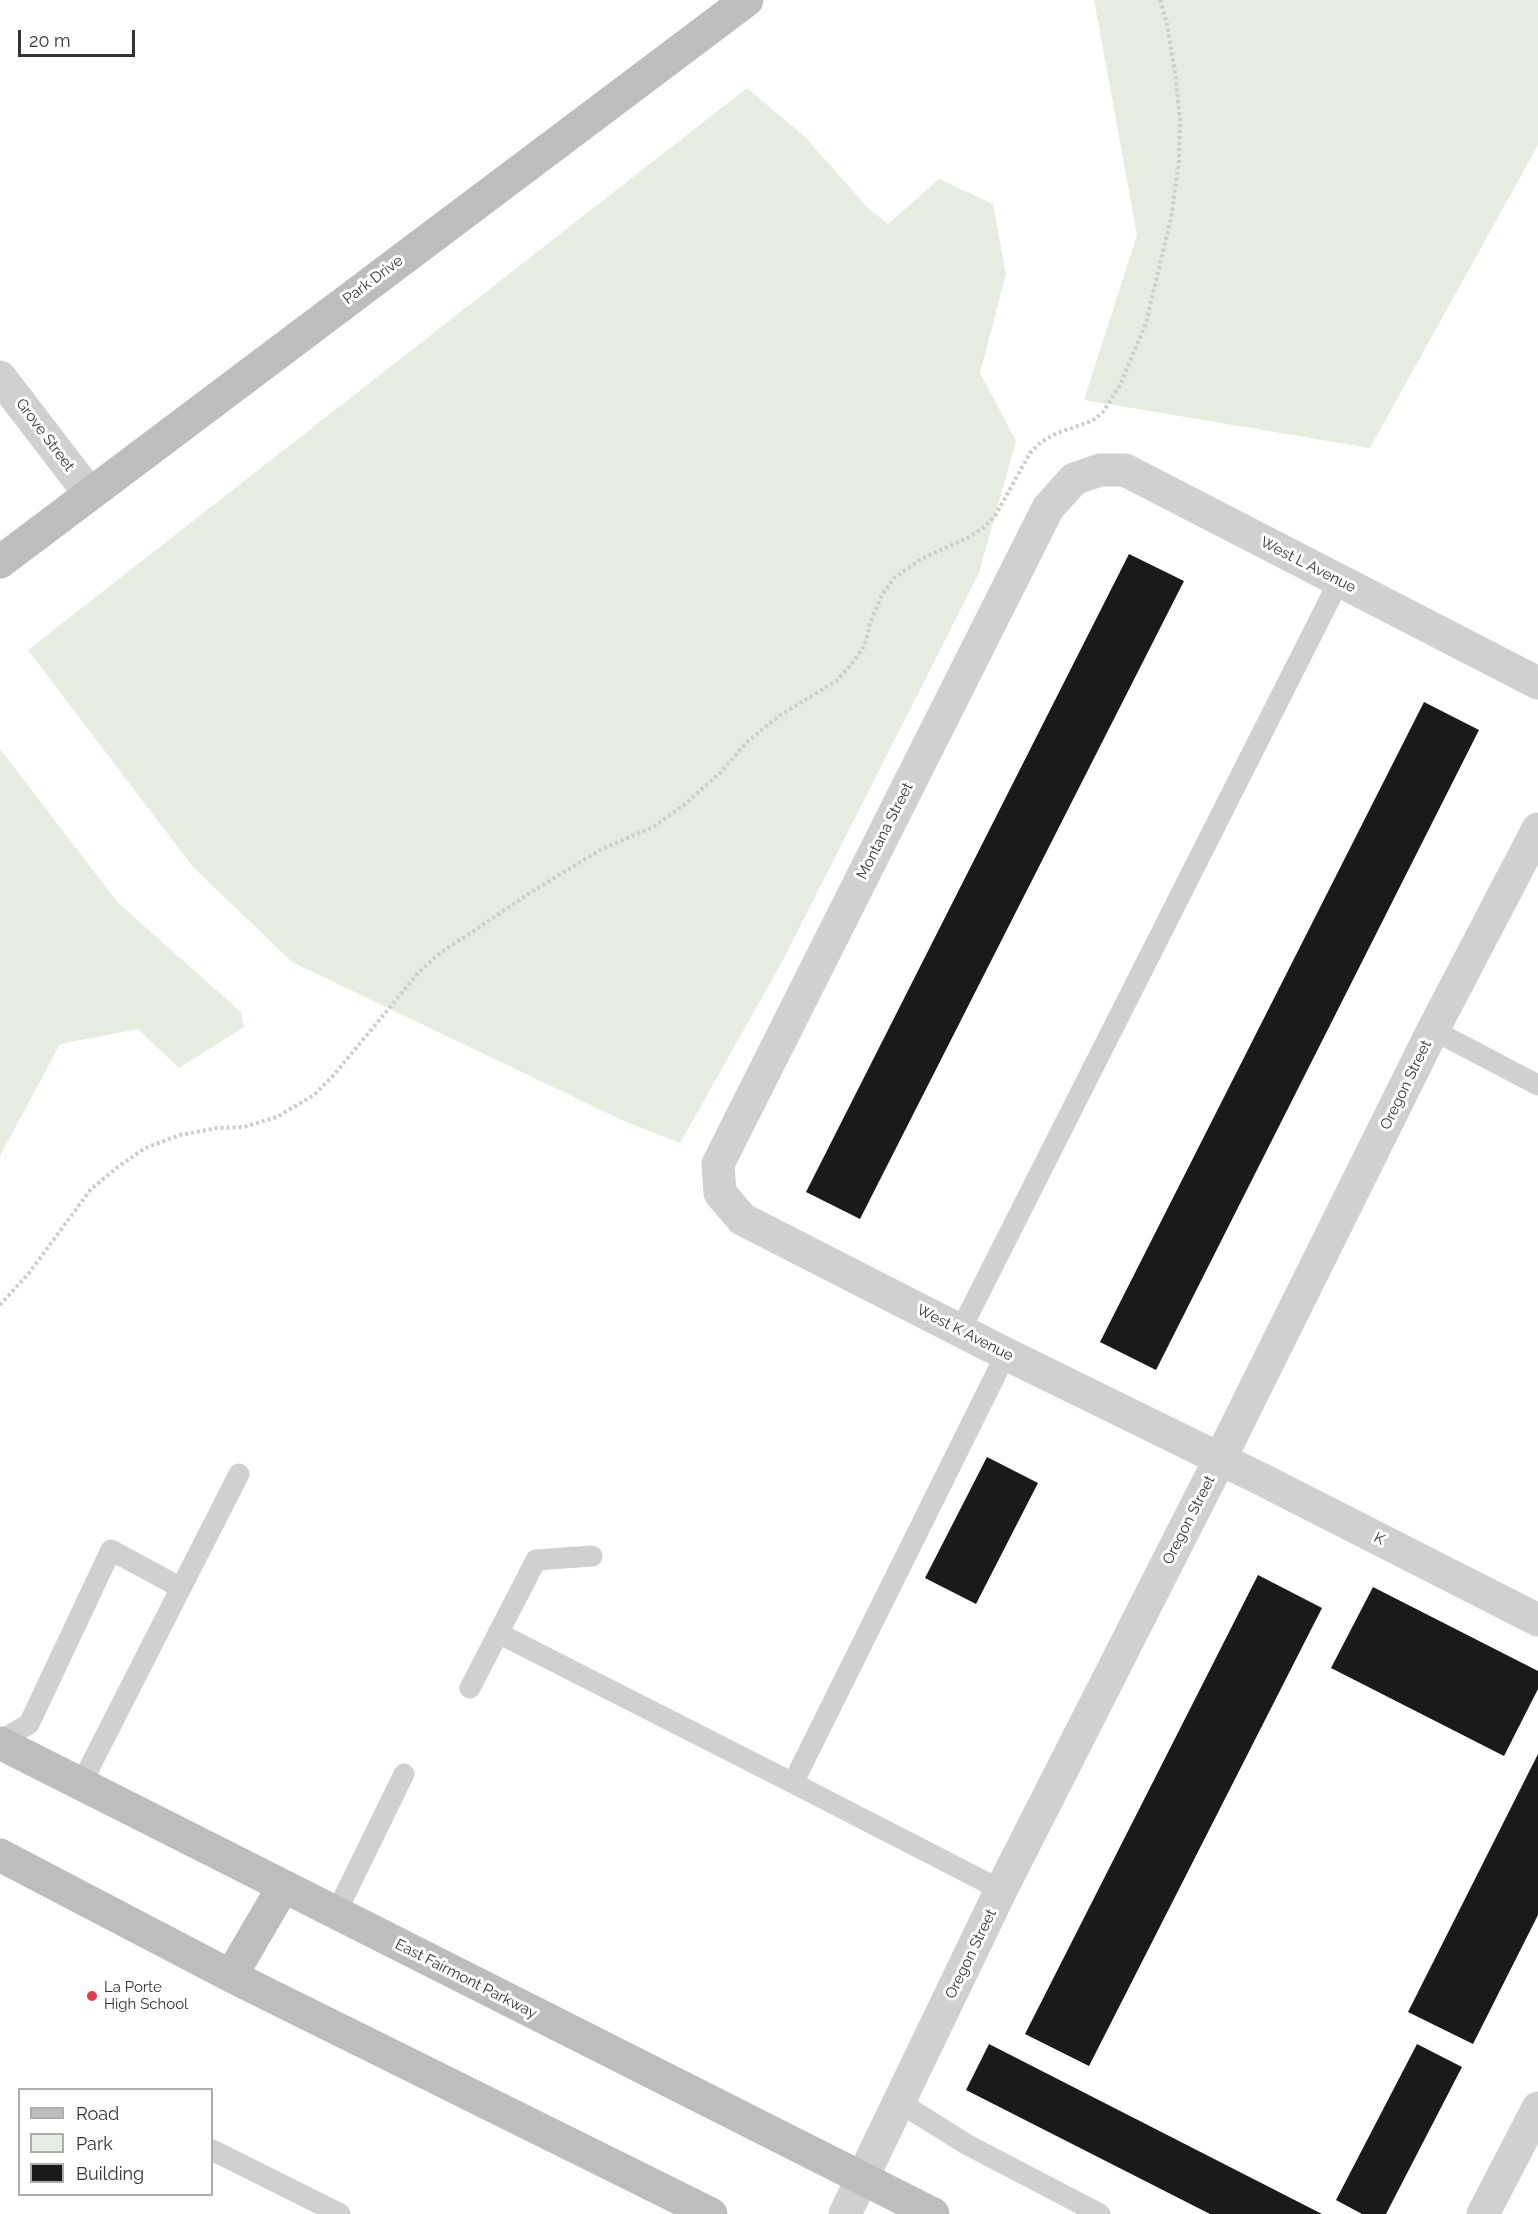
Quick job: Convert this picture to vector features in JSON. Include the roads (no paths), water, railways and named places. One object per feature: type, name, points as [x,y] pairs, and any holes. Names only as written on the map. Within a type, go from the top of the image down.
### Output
[{"type":"street","name":"Park Drive","points":[[0,562],[747,0]]},
{"type":"street","name":"Grove Street","points":[[0,376],[89,493]]},
{"type":"street","name":"West L Avenue","points":[[1074,479],[1100,470],[1125,470],[1538,683]]},
{"type":"street","name":"Montana Street","points":[[720,1193],[718,1164],[1048,508],[1074,479]]},
{"type":"street","name":"Oregon Street","points":[[845,2214],[1002,1890],[1433,1030],[1538,829]]},
{"type":"street","name":"West K Avenue","points":[[720,1193],[742,1219],[960,1331],[1220,1459]]},
{"type":"street","name":"K","points":[[1220,1459],[1538,1620]]},
{"type":"street","name":"East Fairmont Parkway","points":[[0,1742],[933,2214]]},
{"type":"street","points":[[0,1855],[231,1976],[711,2214]]},
{"type":"street","points":[[231,1976],[284,1887]]},
{"type":"street","points":[[1483,2214],[1538,2108]]},
{"type":"lane","points":[[960,1331],[1339,581]]},
{"type":"lane","points":[[1433,1030],[1538,1085]]},
{"type":"lane","points":[[793,1783],[1006,1354]]},
{"type":"lane","points":[[81,1784],[239,1474]]},
{"type":"lane","points":[[0,1742],[29,1724],[111,1550],[181,1588]]},
{"type":"lane","points":[[470,1688],[536,1560],[592,1556]]},
{"type":"lane","points":[[498,1633],[1002,1890]]},
{"type":"lane","points":[[336,1913],[404,1774]]},
{"type":"lane","points":[[899,2102],[966,2144],[1100,2214]]},
{"type":"lane","points":[[213,2150],[340,2214]]},
{"type":"place","name":"La Porte High School","points":[[92,1996]]}]
